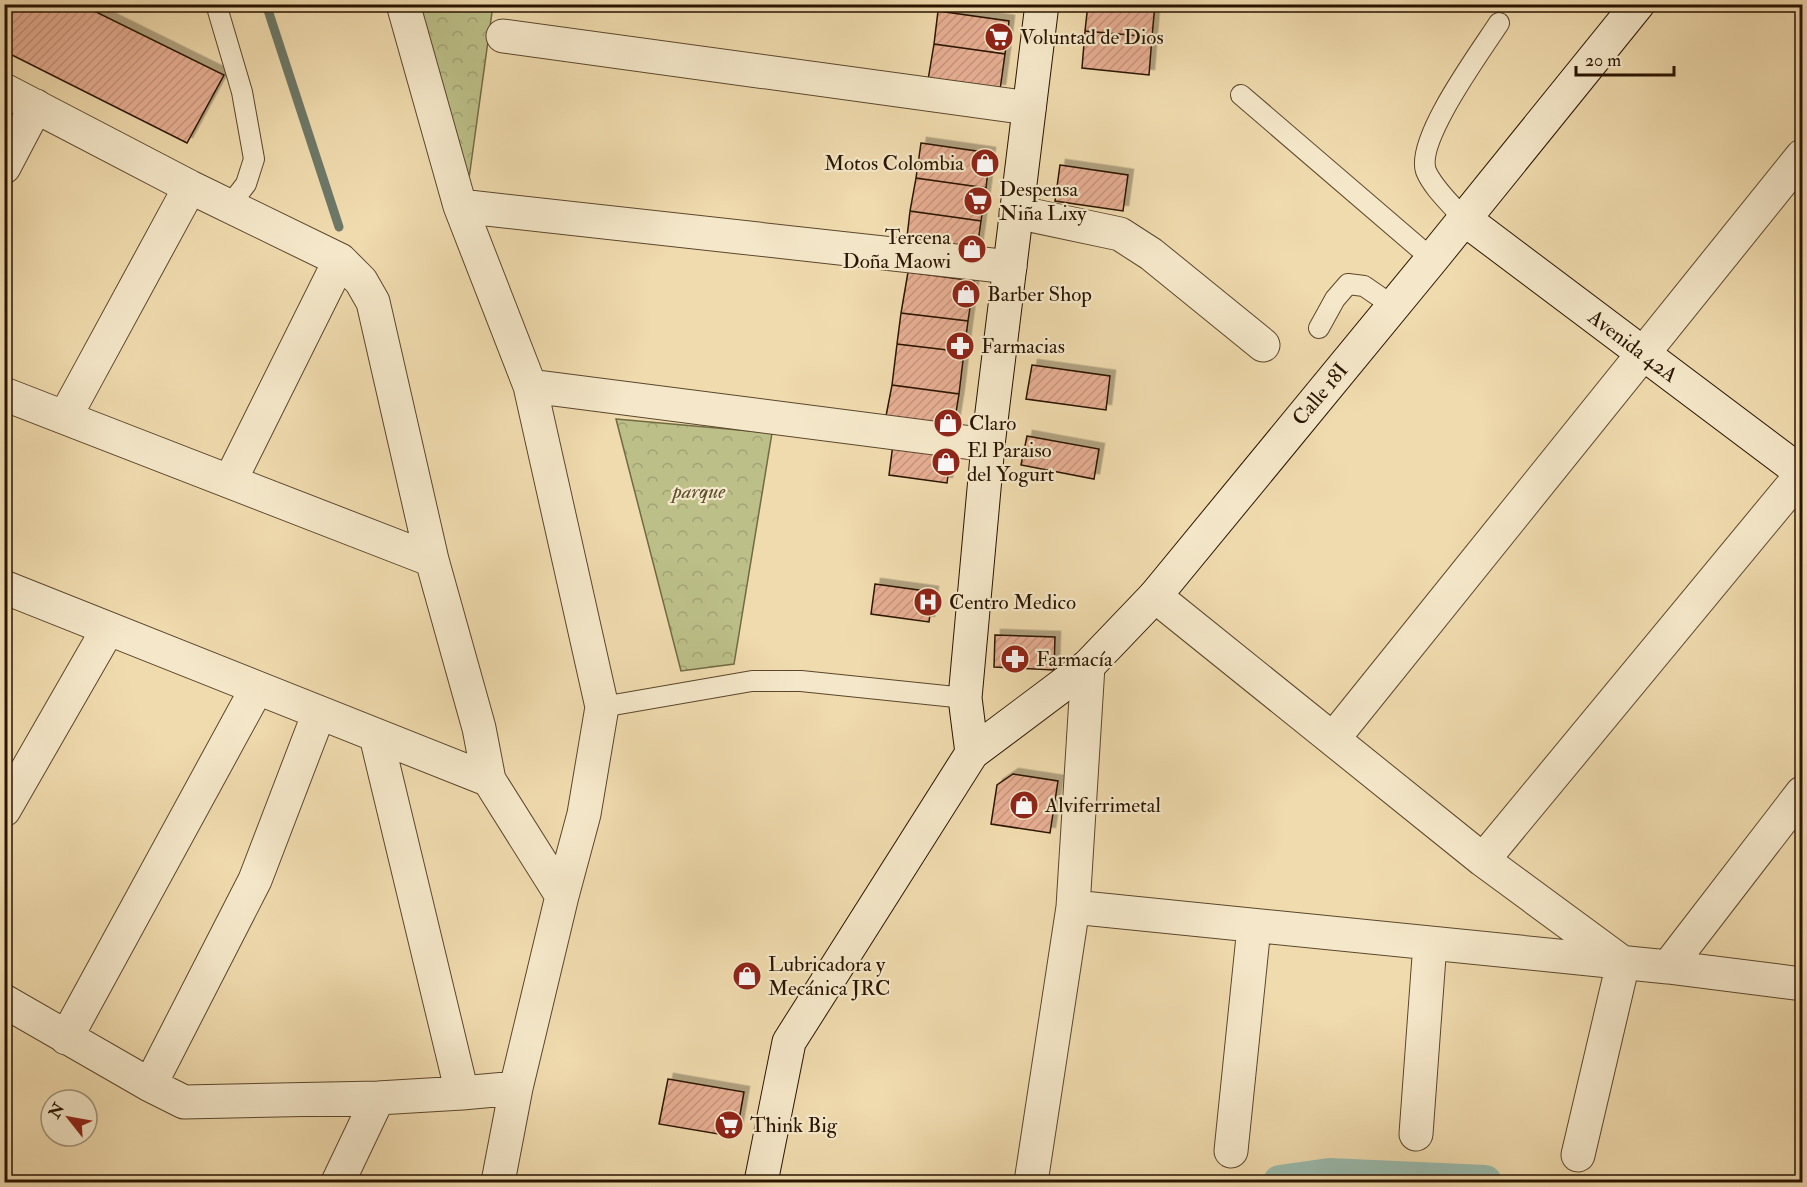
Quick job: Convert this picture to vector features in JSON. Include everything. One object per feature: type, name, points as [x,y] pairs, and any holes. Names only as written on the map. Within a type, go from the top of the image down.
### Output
[{"type":"street","points":[[403,4],[460,206],[530,386],[602,707],[584,814],[516,1088],[498,1182]]},
{"type":"street","points":[[761,1182],[789,1042],[972,753],[965,698],[988,445],[1042,4]]},
{"type":"street","name":"Calle 18I","points":[[972,753],[1088,666],[1155,596],[1638,4]]},
{"type":"street","points":[[503,36],[1029,108]]},
{"type":"street","points":[[4,90],[190,187],[340,260],[361,281],[373,302],[432,560],[479,728],[489,780],[562,896]]},
{"type":"street","points":[[4,167],[36,106]]},
{"type":"street","points":[[1333,739],[1803,156]]},
{"type":"street","points":[[64,417],[190,187]]},
{"type":"street","points":[[460,206],[1010,267]]},
{"type":"street","points":[[1016,212],[1120,234],[1151,254],[1263,345]]},
{"type":"street","name":"Avenida 42A","points":[[1463,218],[1803,474]]},
{"type":"street","points":[[231,481],[340,260]]},
{"type":"street","points":[[530,386],[988,445]]},
{"type":"street","points":[[4,394],[432,560]]},
{"type":"street","points":[[1483,860],[1803,474]]},
{"type":"street","points":[[4,587],[489,780]]},
{"type":"street","points":[[1155,596],[1483,860],[1623,963]]},
{"type":"street","points":[[4,810],[108,628]]},
{"type":"street","points":[[1031,1182],[1072,907],[1088,666]]},
{"type":"street","points":[[66,1038],[258,688]]},
{"type":"street","points":[[150,1085],[255,880],[319,713]]},
{"type":"street","points":[[376,736],[462,1094]]},
{"type":"street","points":[[1668,967],[1803,793]]},
{"type":"street","points":[[1072,907],[1668,967],[1803,984]]},
{"type":"street","points":[[1231,1151],[1254,927]]},
{"type":"street","points":[[1416,1134],[1430,943]]},
{"type":"street","points":[[1578,1155],[1623,963]]},
{"type":"street","points":[[4,1001],[66,1038],[184,1102],[378,1098],[462,1094],[516,1088]]},
{"type":"street","points":[[338,1182],[378,1098]]},
{"type":"lane","points":[[216,4],[242,92],[254,159],[246,184],[229,206]]},
{"type":"lane","points":[[1463,218],[1438,190],[1425,169],[1428,142],[1442,113],[1499,24]]},
{"type":"lane","points":[[1241,95],[1432,259]]},
{"type":"lane","points":[[1319,328],[1335,298],[1348,284],[1364,286],[1393,306]]},
{"type":"lane","points":[[602,707],[752,681],[801,681],[965,698]]},
{"type":"green space","points":[[411,5],[493,5],[466,200]]},
{"type":"green space","name":"parque","points":[[616,419],[772,433],[734,664],[681,671]]},
{"type":"building","points":[[4,4],[80,4],[224,75],[187,143],[4,51]]},
{"type":"building","points":[[1088,4],[1155,4],[1152,37],[1085,31]]},
{"type":"building","points":[[938,11],[1009,21],[1005,54],[934,44]]},
{"type":"building","points":[[1085,31],[1152,37],[1149,75],[1082,68]]},
{"type":"building","points":[[934,44],[1005,54],[1000,90],[928,80]]},
{"type":"building","points":[[921,143],[990,153],[986,188],[916,178]]},
{"type":"building","points":[[1060,165],[1128,175],[1123,211],[1055,201]]},
{"type":"building","points":[[916,178],[986,188],[981,221],[910,211]]},
{"type":"building","points":[[910,211],[981,221],[976,256],[906,246]]},
{"type":"building","points":[[908,272],[974,281],[968,321],[901,313]]},
{"type":"building","points":[[901,313],[968,321],[964,352],[897,344]]},
{"type":"building","points":[[897,344],[964,352],[959,394],[892,385]]},
{"type":"building","points":[[1032,365],[1110,376],[1106,410],[1026,399]]},
{"type":"building","points":[[892,385],[959,394],[953,431],[885,421]]},
{"type":"building","points":[[1027,436],[1099,449],[1094,479],[1021,465]]},
{"type":"building","points":[[893,444],[951,453],[947,483],[889,475]]},
{"type":"building","points":[[875,584],[933,592],[929,622],[871,614]]},
{"type":"building","points":[[995,635],[1055,637],[1054,670],[994,667]]},
{"type":"building","name":"Alviferrimetal","points":[[1013,774],[1058,781],[1050,833],[991,824],[997,785]]},
{"type":"building","points":[[668,1079],[744,1092],[736,1137],[659,1124]]},
{"type":"waterway","points":[[266,4],[339,227]]},
{"type":"waterway","points":[[1280,1182],[1329,1175],[1485,1182]]},
{"type":"place","name":"Voluntad de Dios","points":[[999,37]]},
{"type":"place","name":"Motos Colombia","points":[[985,163]]},
{"type":"place","name":"Despensa Niña Lixy","points":[[978,201]]},
{"type":"place","name":"Tercena Doña Maowi","points":[[972,249]]},
{"type":"place","name":"Barber Shop","points":[[966,294]]},
{"type":"place","name":"Farmacias","points":[[960,346]]},
{"type":"place","name":"Claro","points":[[948,423]]},
{"type":"place","name":"El Paraiso del Yogurt","points":[[946,462]]},
{"type":"place","name":"Centro Medico","points":[[928,602]]},
{"type":"place","name":"Farmacía","points":[[1015,659]]},
{"type":"place","name":"Alviferrimetal","points":[[1024,805]]},
{"type":"place","name":"Lubricadora y Mecánica JRC","points":[[747,976]]},
{"type":"place","name":"Think Big","points":[[729,1125]]}]
